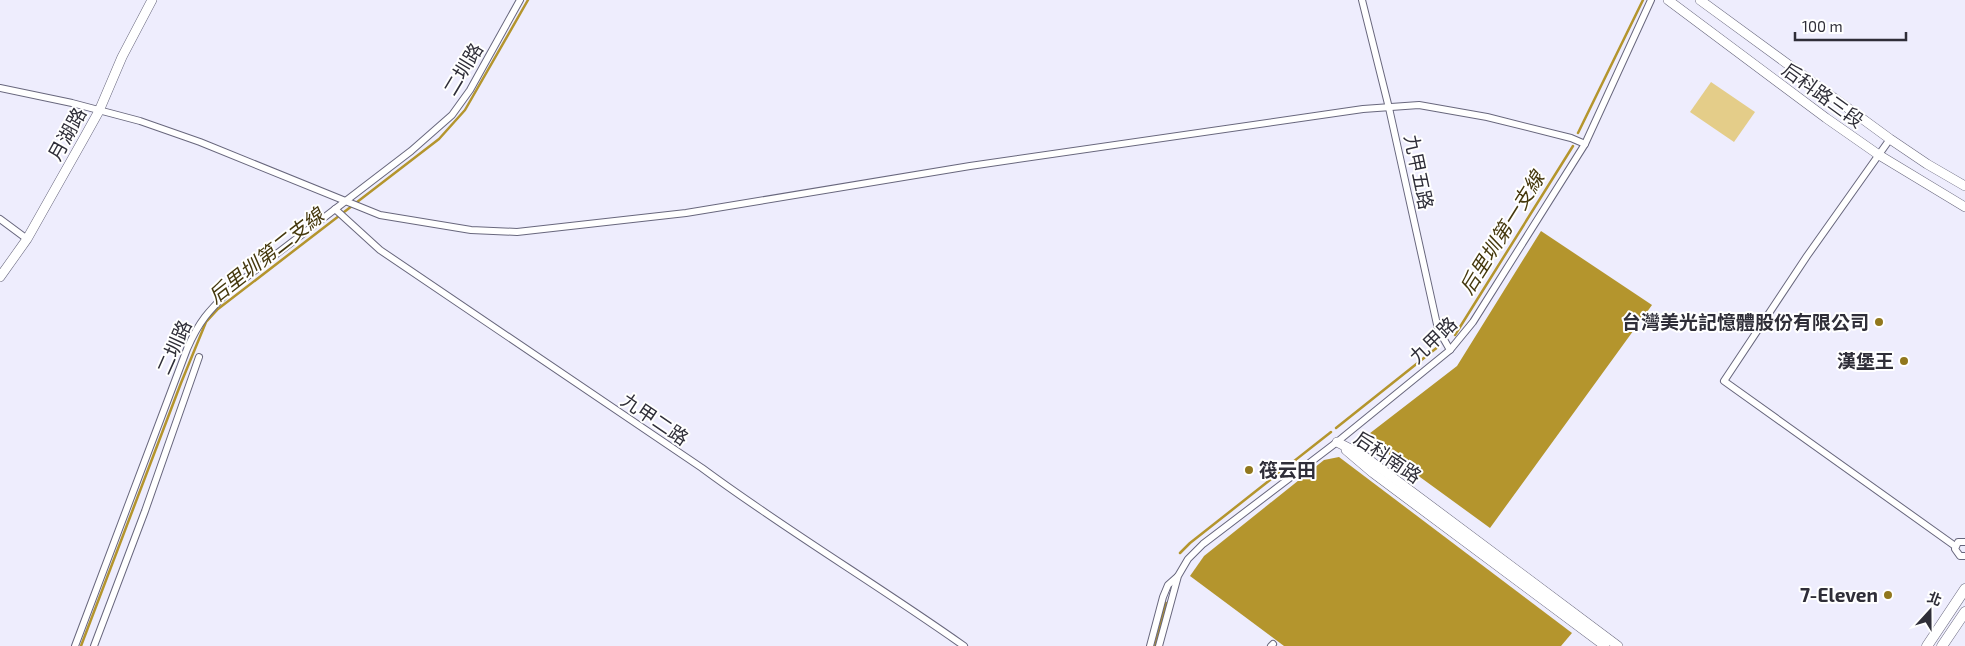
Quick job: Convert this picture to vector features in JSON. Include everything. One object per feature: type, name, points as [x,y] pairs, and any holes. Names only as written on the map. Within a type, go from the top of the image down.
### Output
[{"type":"main road","points":[[1927,646],[1965,590]]},
{"type":"main road","points":[[1942,646],[1965,612]]},
{"type":"street","name":"月湖路","points":[[0,277],[27,239],[99,111],[122,57],[152,0]]},
{"type":"street","name":"二圳路","points":[[76,646],[195,331],[206,313],[232,288],[411,151],[452,115],[470,90],[520,0]]},
{"type":"street","name":"九甲五路","points":[[1362,0],[1389,108],[1438,329],[1450,350]]},
{"type":"street","name":"九甲路","points":[[1159,646],[1178,576],[1188,559],[1203,544],[1337,442],[1450,350],[1473,322],[1585,144],[1652,0]]},
{"type":"street","name":"后科路三段","points":[[1668,0],[1826,118],[1880,155],[1965,206]]},
{"type":"street","name":"后科路三段","points":[[1700,0],[1890,139],[1927,164],[1965,186]]},
{"type":"street","points":[[0,88],[72,103],[140,121],[200,142],[380,215],[471,230],[517,232],[686,213],[970,166],[1314,115],[1419,105],[1487,117],[1571,138],[1585,144]]},
{"type":"street","points":[[1890,139],[1807,256],[1724,381],[1955,546],[1957,554],[1965,556]]},
{"type":"street","name":"九甲二路","points":[[335,209],[380,250],[702,468],[752,505],[964,646]]},
{"type":"street","points":[[0,219],[27,239]]},
{"type":"street","points":[[94,646],[145,511],[199,357]]},
{"type":"street","name":"后科南路","points":[[1337,442],[1373,473],[1588,629],[1618,646]]},
{"type":"street","points":[[1955,546],[1960,541],[1965,542]]},
{"type":"street","name":"九甲路","points":[[1150,646],[1168,585],[1178,576]]},
{"type":"street","name":"后科南路","points":[[1588,629],[1605,646]]},
{"type":"shaded area","points":[[1711,82],[1755,112],[1734,142],[1690,112]]},
{"type":"shaded area","points":[[1541,231],[1652,305],[1490,528],[1365,437],[1457,366]]},
{"type":"shaded area","points":[[1339,457],[1572,633],[1561,646],[1284,646],[1190,576],[1204,556],[1324,460]]},
{"type":"waterway","name":"后里圳第二支線","points":[[81,646],[206,322],[218,309],[439,139],[465,110],[528,0]]},
{"type":"waterway","name":"后里圳第一支線","points":[[1578,133],[1643,0]]},
{"type":"waterway","name":"后里圳第一支線","points":[[1455,335],[1573,146]]},
{"type":"waterway","name":"后里圳第一支線","points":[[1336,428],[1439,346]]},
{"type":"waterway","name":"后里圳第一支線","points":[[1180,553],[1190,543],[1331,432]]},
{"type":"waterway","name":"后里圳第一支線","points":[[1155,646],[1166,603]]},
{"type":"place","name":"台灣美光記憶體股份有限公司","points":[[1879,322]]},
{"type":"place","name":"漢堡王","points":[[1904,361]]},
{"type":"place","name":"筏云田","points":[[1249,470]]},
{"type":"place","name":"7-Eleven","points":[[1888,595]]}]
